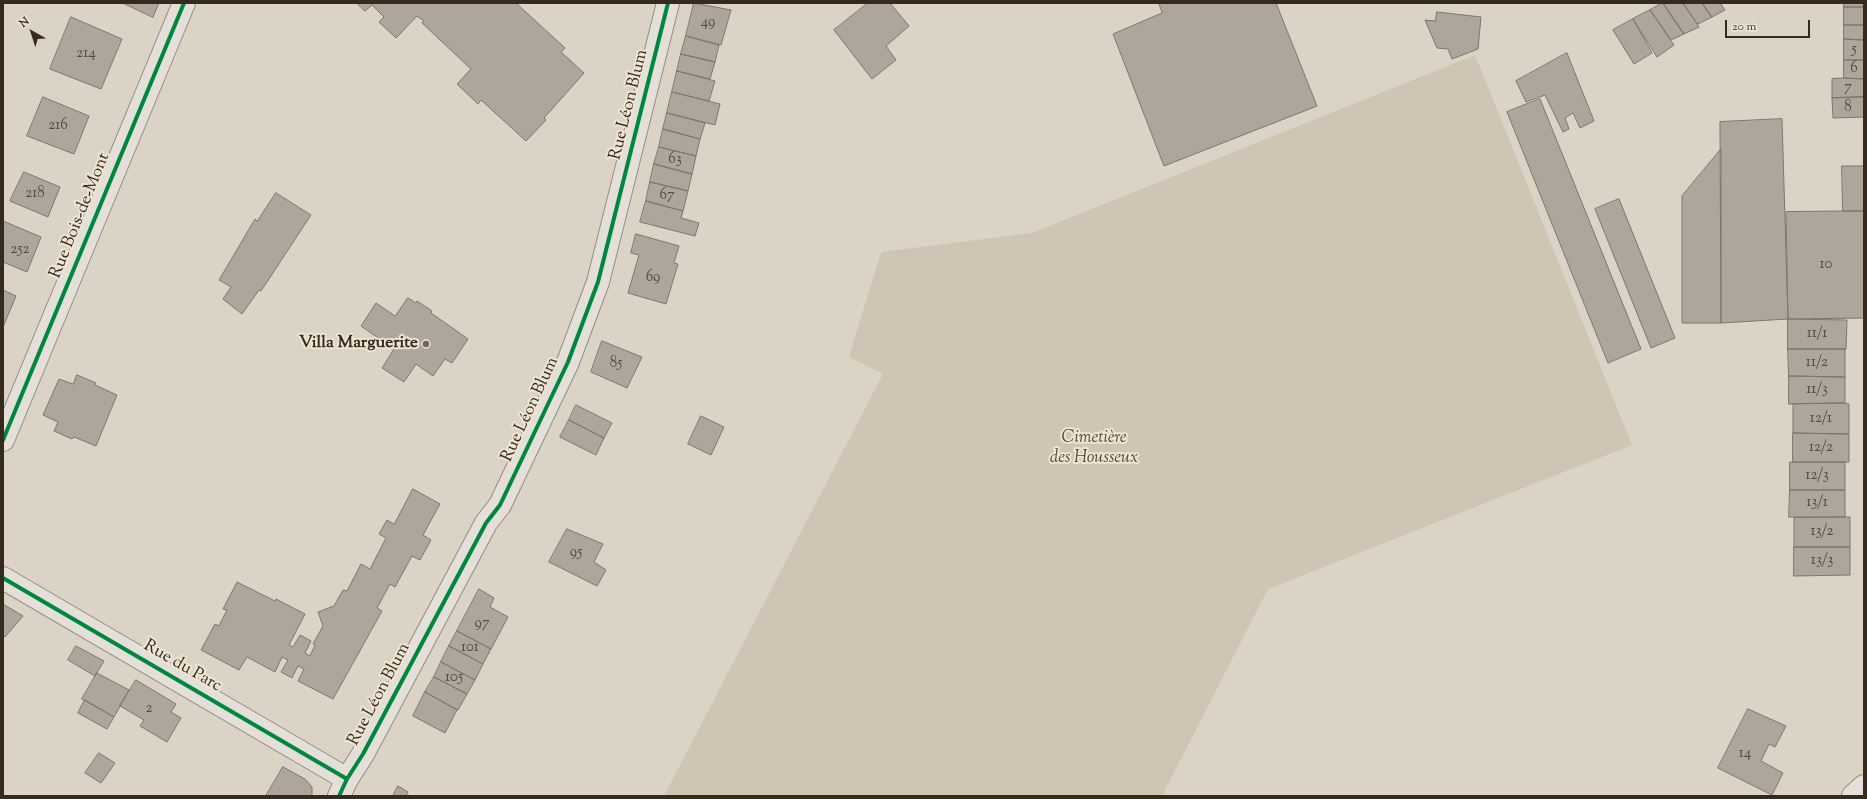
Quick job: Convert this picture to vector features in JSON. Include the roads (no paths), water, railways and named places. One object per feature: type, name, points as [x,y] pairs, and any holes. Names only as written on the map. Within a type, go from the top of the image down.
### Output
[{"type":"street","name":"Rue Bois-de-Mont","points":[[3,440],[184,3]]},
{"type":"street","name":"Rue Léon Blum","points":[[343,787],[363,754],[486,524],[500,505],[568,362],[602,266],[668,3]]},
{"type":"street","name":"Rue du Parc","points":[[3,578],[343,787]]},
{"type":"street","points":[[1853,796],[1864,786]]},
{"type":"place","name":"Villa Marguerite","points":[[426,344]]},
{"type":"park label","name":"Cimetière des Housseux","points":[[1094,449]]}]
